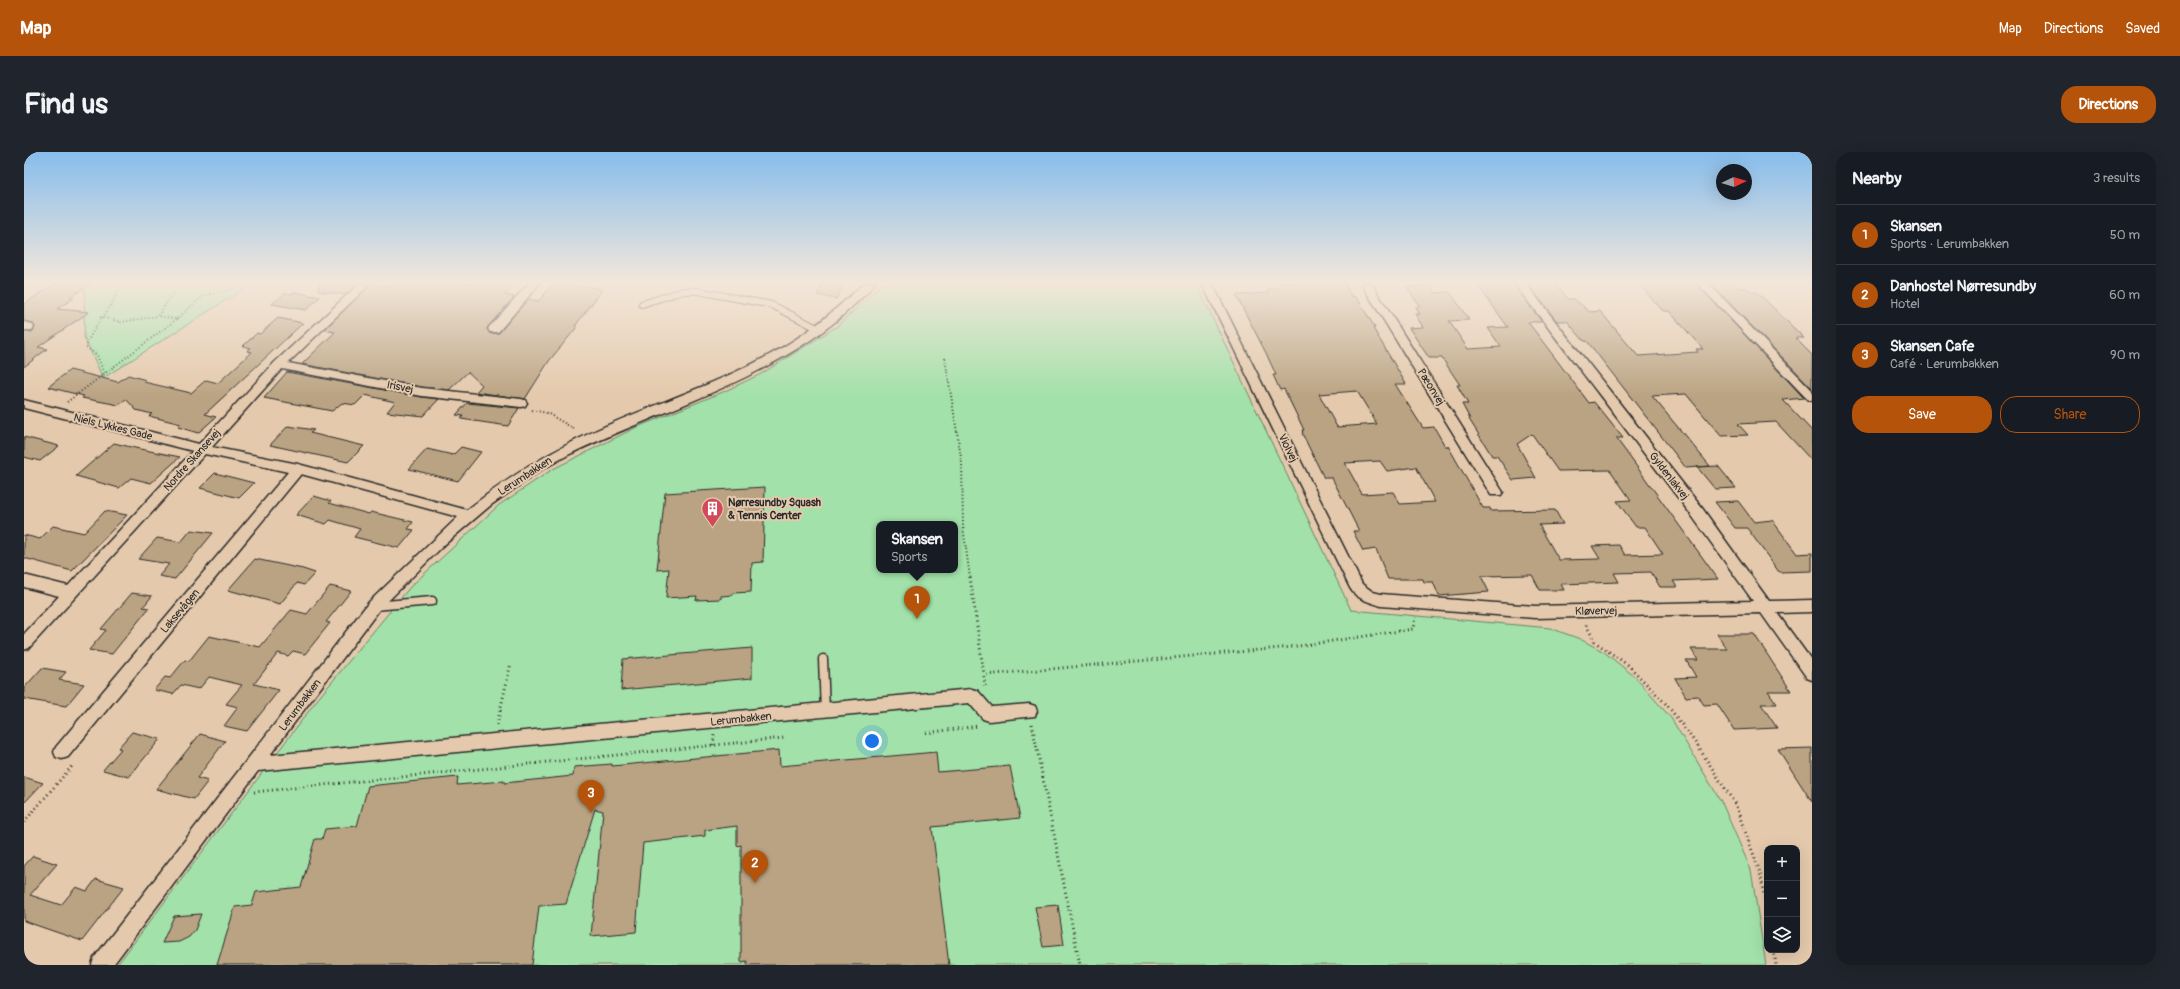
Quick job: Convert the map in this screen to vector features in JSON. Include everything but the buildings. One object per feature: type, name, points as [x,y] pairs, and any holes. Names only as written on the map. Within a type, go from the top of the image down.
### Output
[{"type":"street","name":"Nordre Skansevej","points":[[24,644],[279,365],[326,321]]},
{"type":"street","points":[[494,329],[501,321]]},
{"type":"street","name":"Lerumbakken","points":[[102,965],[374,606],[417,562],[468,515],[515,481],[585,441],[612,428],[739,377],[782,353],[829,321]]},
{"type":"street","name":"Violvej","points":[[1227,321],[1357,588],[1368,596],[1381,600]]},
{"type":"street","name":"Pæonvej","points":[[1390,321],[1496,492]]},
{"type":"street","name":"Gyldenlakvej","points":[[1549,321],[1697,512],[1812,673]]},
{"type":"street","points":[[1739,321],[1812,397]]},
{"type":"street","name":"Irisvej","points":[[279,365],[422,392],[521,403]]},
{"type":"street","name":"Niels Lykkes Gade","points":[[24,404],[202,449]]},
{"type":"street","points":[[202,449],[298,469],[468,515]]},
{"type":"street","name":"Laksevågen","points":[[62,752],[298,469]]},
{"type":"street","points":[[24,581],[71,592]]},
{"type":"street","name":"Kløvervej","points":[[1381,600],[1535,612],[1812,606]]},
{"type":"street","name":"Lerumbakken","points":[[254,764],[972,696],[989,714]]},
{"type":"street","points":[[989,714],[1029,710]]},
{"type":"lane","points":[[803,321],[819,329]]},
{"type":"lane","points":[[374,606],[432,601]]},
{"type":"lane","points":[[823,659],[826,711]]},
{"type":"path","points":[[98,321],[88,337],[86,347],[97,355],[104,373]]},
{"type":"path","points":[[108,321],[131,321]]},
{"type":"path","points":[[54,412],[174,321]]},
{"type":"path","points":[[945,358],[962,463],[963,526],[989,714]]},
{"type":"path","points":[[521,403],[523,408],[547,413],[570,426],[585,441]]},
{"type":"path","points":[[984,674],[1292,647],[1413,629],[1418,603]]},
{"type":"path","points":[[1579,611],[1594,642],[1628,666],[1668,706],[1697,745],[1735,804],[1760,872],[1764,894]]},
{"type":"path","points":[[500,711],[511,663]]},
{"type":"path","points":[[1029,710],[1080,965]]},
{"type":"path","points":[[232,794],[784,738]]},
{"type":"path","points":[[24,822],[75,763],[62,752]]},
{"type":"path","points":[[1774,953],[1776,965]]},
{"type":"green space","points":[[84,321],[193,321],[103,378],[84,337]]},
{"type":"green space","points":[[843,321],[1214,321],[1351,610],[1550,628],[1580,639],[1604,652],[1634,676],[1671,718],[1722,803],[1751,870],[1766,965],[117,965],[317,700],[410,587],[499,505],[553,469],[635,428],[723,392],[761,374],[836,327]]},
{"type":"place","name":"Nørresundby Squash & Tennis Center","points":[[713,528]]},
{"type":"place","name":"Skansen","points":[[917,619]]},
{"type":"place","name":"Skansen Cafe","points":[[591,813]]},
{"type":"place","name":"Danhostel Nørresundby","points":[[755,883]]}]
